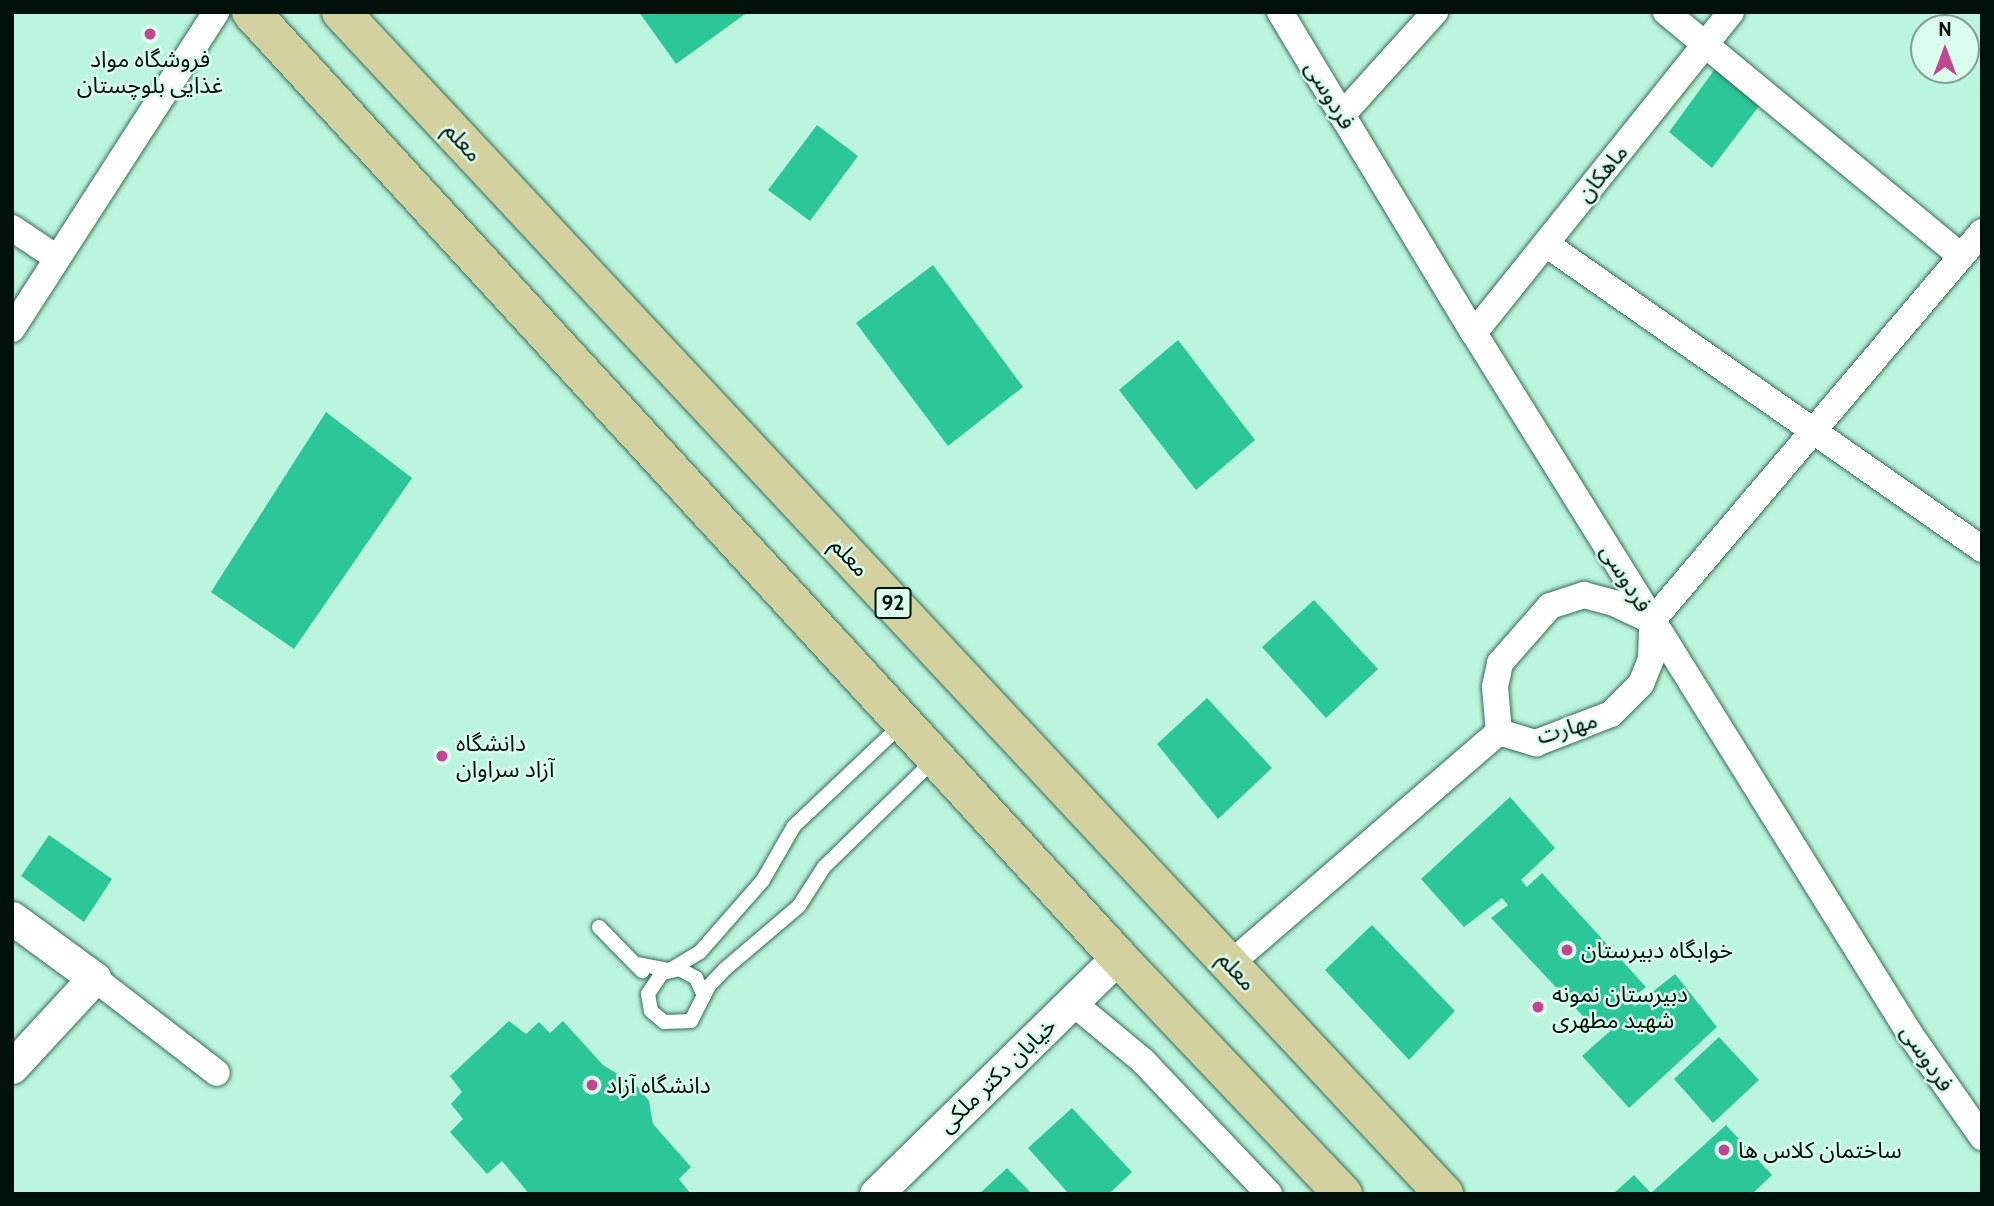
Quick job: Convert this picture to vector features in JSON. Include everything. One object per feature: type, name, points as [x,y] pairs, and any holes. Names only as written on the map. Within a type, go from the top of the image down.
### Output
[{"type":"main road","points":[[251,12],[1118,957],[1343,1194]]},
{"type":"main road","name":"معلم","points":[[341,12],[1444,1194]]},
{"type":"street","points":[[12,329],[216,12]]},
{"type":"street","name":"فردوسی","points":[[1280,12],[1652,621],[1910,1034],[1982,1137]]},
{"type":"street","points":[[1342,115],[1435,12]]},
{"type":"street","points":[[1666,12],[1961,256]]},
{"type":"street","name":"ماهکان","points":[[1474,333],[1731,12]]},
{"type":"street","points":[[12,228],[57,258]]},
{"type":"street","points":[[1230,964],[1499,732],[1495,687],[1500,663],[1550,606],[1584,595],[1614,603],[1652,621],[1982,232]]},
{"type":"street","points":[[1546,244],[1982,549]]},
{"type":"street","name":"مهارت","points":[[1499,732],[1536,743],[1611,714],[1641,684],[1651,659],[1652,621]]},
{"type":"street","points":[[12,918],[217,1073]]},
{"type":"street","name":"خیابان دکتر ملکی","points":[[876,1194],[1118,957]]},
{"type":"street","points":[[12,1067],[94,978]]},
{"type":"street","points":[[1072,1002],[1143,1061],[1269,1194]]},
{"type":"lane","points":[[648,994],[655,978],[700,952],[763,880],[794,826],[904,723]]},
{"type":"lane","points":[[599,927],[638,964],[656,1017],[673,1025],[691,1021],[703,1005],[704,996],[725,970],[799,906],[824,867],[936,759]]},
{"type":"lane","points":[[638,964],[688,972],[704,996]]},
{"type":"building","points":[[639,12],[748,12],[676,64]]},
{"type":"building","points":[[1715,69],[1759,106],[1712,168],[1669,132]]},
{"type":"building","points":[[817,125],[858,156],[810,221],[768,190]]},
{"type":"building","points":[[933,265],[1023,387],[948,446],[856,323]]},
{"type":"building","points":[[1178,340],[1255,440],[1196,490],[1119,390]]},
{"type":"building","points":[[326,412],[412,478],[294,649],[211,592]]},
{"type":"building","points":[[1314,600],[1378,669],[1326,718],[1262,647]]},
{"type":"building","points":[[1207,698],[1272,768],[1218,819],[1157,744]]},
{"type":"building","name":"خوابگاه دبیرستان","points":[[1510,797],[1555,848],[1521,880],[1527,887],[1542,873],[1646,987],[1629,1001],[1635,1006],[1675,974],[1717,1027],[1629,1108],[1582,1056],[1618,1024],[1613,1018],[1596,1030],[1491,918],[1508,905],[1502,898],[1464,927],[1421,879]]},
{"type":"building","points":[[49,835],[112,879],[84,922],[21,876]]},
{"type":"building","points":[[1372,925],[1455,1011],[1409,1060],[1325,970]]},
{"type":"building","points":[[509,1021],[526,1034],[539,1022],[550,1033],[563,1021],[603,1065],[637,1086],[649,1101],[653,1124],[691,1167],[679,1179],[691,1194],[529,1194],[502,1161],[487,1174],[450,1132],[463,1119],[451,1104],[462,1092],[450,1076]]},
{"type":"building","points":[[1719,1037],[1759,1080],[1713,1123],[1674,1079]]},
{"type":"building","points":[[1072,1108],[1132,1172],[1109,1194],[1069,1194],[1028,1148]]},
{"type":"building","name":"ساختمان کلاس ها","points":[[1726,1125],[1772,1175],[1752,1194],[1613,1194],[1634,1175],[1651,1193]]},
{"type":"building","points":[[1007,1168],[1032,1194],[979,1194]]},
{"type":"place","name":"فروشگاه مواد غذایی بلوچستان","points":[[150,34]]},
{"type":"place","name":"دانشگاه آزاد سراوان","points":[[442,756]]},
{"type":"place","name":"خوابگاه دبیرستان","points":[[1567,950]]},
{"type":"place","name":"دبیرستان نمونه شهید مطهری","points":[[1538,1007]]},
{"type":"place","name":"دانشگاه آزاد","points":[[592,1085]]},
{"type":"place","name":"ساختمان کلاس ها","points":[[1724,1150]]}]
